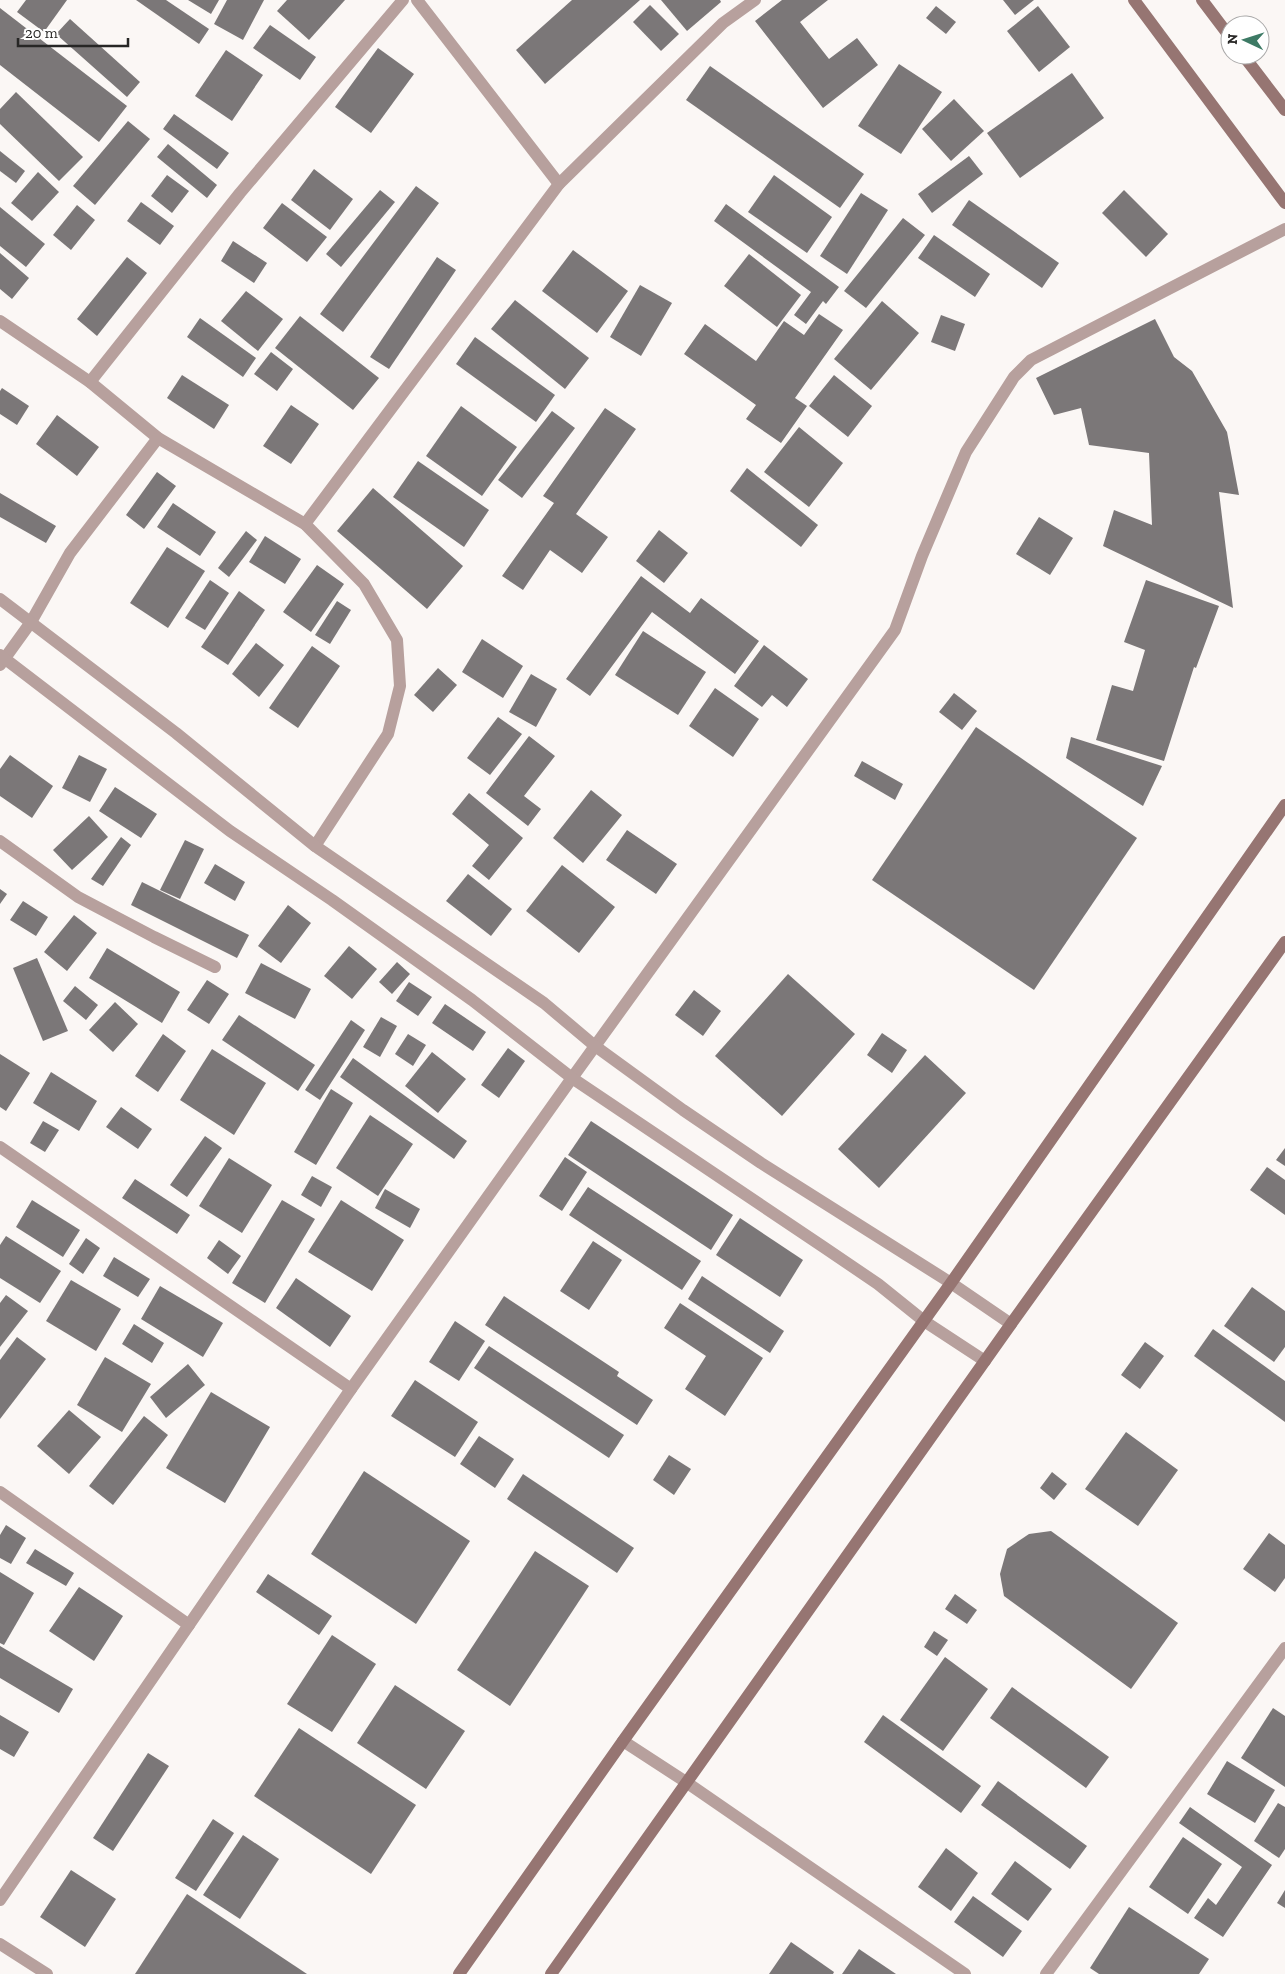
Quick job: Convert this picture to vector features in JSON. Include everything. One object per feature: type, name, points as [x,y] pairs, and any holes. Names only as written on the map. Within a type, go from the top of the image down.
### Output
[{"type":"main road","points":[[1134,0],[1285,203]]},
{"type":"main road","points":[[1202,0],[1220,24]]},
{"type":"main road","points":[[1251,65],[1285,110]]},
{"type":"main road","points":[[459,1974],[623,1741],[952,1284],[1285,805]]},
{"type":"main road","points":[[551,1974],[1011,1324],[1285,942]]},
{"type":"street","points":[[90,382],[240,193],[403,0]]},
{"type":"street","points":[[417,0],[559,184]]},
{"type":"street","points":[[306,524],[559,184],[723,23],[755,0]]},
{"type":"street","points":[[0,1900],[351,1389],[572,1078],[895,630],[925,548],[966,452],[1014,377],[1031,360],[1285,229]]},
{"type":"street","points":[[0,321],[90,382],[158,438],[306,524],[364,584],[397,640],[400,686],[388,734],[315,846]]},
{"type":"street","points":[[158,438],[70,553],[31,622],[2,660],[230,831],[332,900],[472,1000],[572,1078],[878,1284],[924,1321],[985,1362]]},
{"type":"street","points":[[0,599],[176,733],[315,846],[536,998],[595,1046],[683,1110],[761,1164],[952,1284],[1011,1324]]},
{"type":"street","points":[[0,841],[78,897],[215,967]]},
{"type":"street","points":[[0,1147],[351,1389]]},
{"type":"street","points":[[0,1492],[189,1625]]},
{"type":"street","points":[[1046,1974],[1283,1654]]},
{"type":"street","points":[[623,1741],[686,1782],[965,1974]]},
{"type":"street","points":[[0,1944],[47,1974]]},
{"type":"building","points":[[26,0],[67,0],[44,32],[17,12]]},
{"type":"building","points":[[136,0],[166,0],[209,29],[199,44]]},
{"type":"building","points":[[188,0],[219,0],[211,14]]},
{"type":"building","points":[[227,0],[264,0],[243,40],[214,24]]},
{"type":"building","points":[[287,0],[345,0],[309,40],[277,11]]},
{"type":"building","points":[[572,0],[640,0],[545,84],[516,50]]},
{"type":"building","points":[[661,0],[720,0],[721,2],[687,31]]},
{"type":"building","points":[[782,0],[828,0],[800,22],[829,59],[857,38],[878,65],[823,108],[755,21]]},
{"type":"building","points":[[1003,0],[1034,0],[1015,15]]},
{"type":"building","points":[[650,5],[679,34],[661,51],[633,22]]},
{"type":"building","points":[[936,6],[956,22],[946,34],[926,18]]},
{"type":"building","points":[[1038,6],[1070,47],[1039,72],[1007,31]]},
{"type":"building","points":[[0,8],[127,106],[99,142],[0,65]]},
{"type":"building","points":[[70,19],[140,82],[127,97],[56,34]]},
{"type":"building","points":[[270,25],[316,57],[300,80],[253,48]]},
{"type":"building","points":[[378,48],[414,74],[371,133],[335,107]]},
{"type":"building","points":[[226,50],[263,75],[232,121],[195,96]]},
{"type":"building","points":[[899,64],[942,92],[901,154],[858,126]]},
{"type":"building","points":[[710,66],[864,174],[840,208],[686,100]]},
{"type":"building","points":[[1072,73],[1104,118],[1020,178],[987,133]]},
{"type":"building","points":[[16,92],[83,157],[59,181],[0,124],[0,109]]},
{"type":"building","points":[[954,99],[984,131],[951,161],[922,129]]},
{"type":"building","points":[[174,114],[229,153],[217,169],[163,129]]},
{"type":"building","points":[[128,121],[150,139],[95,205],[73,186]]},
{"type":"building","points":[[168,144],[217,185],[207,198],[157,157]]},
{"type":"building","points":[[0,151],[25,171],[16,183],[0,171]]},
{"type":"building","points":[[969,156],[983,174],[932,213],[918,194]]},
{"type":"building","points":[[314,169],[353,199],[330,230],[291,200]]},
{"type":"building","points":[[38,172],[59,192],[32,221],[11,203]]},
{"type":"building","points":[[167,175],[189,191],[172,213],[151,196]]},
{"type":"building","points":[[774,175],[832,217],[807,253],[748,212]]},
{"type":"building","points":[[416,186],[439,203],[343,332],[320,314]]},
{"type":"building","points":[[380,190],[395,202],[341,267],[326,254]]},
{"type":"building","points":[[1124,190],[1168,234],[1146,257],[1102,213]]},
{"type":"building","points":[[861,193],[888,210],[847,274],[820,256]]},
{"type":"building","points":[[969,200],[1059,263],[1042,288],[952,225]]},
{"type":"building","points":[[141,202],[174,226],[160,245],[127,221]]},
{"type":"building","points":[[282,203],[327,237],[307,262],[263,228]]},
{"type":"building","points":[[726,204],[839,287],[826,304],[823,301],[806,324],[794,315],[811,292],[714,221]]},
{"type":"building","points":[[77,205],[95,220],[71,250],[53,235]]},
{"type":"building","points":[[0,207],[45,244],[26,267],[0,246]]},
{"type":"building","points":[[903,218],[925,235],[866,308],[844,291]]},
{"type":"building","points":[[934,235],[990,274],[975,297],[918,258]]},
{"type":"building","points":[[233,241],[267,263],[254,283],[221,261]]},
{"type":"building","points":[[573,250],[628,291],[597,333],[542,291]]},
{"type":"building","points":[[0,253],[29,278],[12,299],[0,289]]},
{"type":"building","points":[[749,254],[801,295],[777,327],[724,286]]},
{"type":"building","points":[[127,257],[147,273],[97,336],[77,319]]},
{"type":"building","points":[[437,257],[456,270],[389,369],[370,357]]},
{"type":"building","points":[[640,285],[672,303],[641,356],[610,337]]},
{"type":"building","points":[[246,291],[283,319],[258,351],[221,321]]},
{"type":"building","points":[[515,300],[589,358],[565,389],[491,329]]},
{"type":"building","points":[[882,301],[919,333],[871,390],[834,359]]},
{"type":"building","points":[[819,314],[843,330],[795,398],[807,406],[781,443],[746,419],[756,405],[684,354],[705,324],[756,361],[784,321],[804,335]]},
{"type":"building","points":[[941,315],[965,324],[955,351],[931,342]]},
{"type":"building","points":[[300,316],[379,378],[353,410],[275,348]]},
{"type":"building","points":[[200,318],[256,358],[243,377],[187,337]]},
{"type":"building","points":[[1155,319],[1174,357],[1192,371],[1227,432],[1239,495],[1219,492],[1233,608],[1103,546],[1114,510],[1152,525],[1149,453],[1089,445],[1081,408],[1054,415],[1036,378]]},
{"type":"building","points":[[475,337],[555,395],[536,422],[456,364]]},
{"type":"building","points":[[271,352],[293,369],[277,391],[254,374]]},
{"type":"building","points":[[182,375],[229,405],[214,429],[167,398]]},
{"type":"building","points":[[834,375],[872,406],[848,437],[809,406]]},
{"type":"building","points":[[2,388],[29,406],[17,425],[0,414],[0,391]]},
{"type":"building","points":[[291,405],[319,424],[291,464],[263,446]]},
{"type":"building","points":[[461,406],[517,447],[482,496],[426,456]]},
{"type":"building","points":[[605,408],[636,429],[576,514],[608,537],[582,573],[550,550],[523,590],[502,576],[554,503],[543,496]]},
{"type":"building","points":[[552,411],[575,428],[522,498],[498,480]]},
{"type":"building","points":[[57,415],[99,447],[77,476],[36,444]]},
{"type":"building","points":[[799,427],[843,463],[809,507],[764,472]]},
{"type":"building","points":[[418,461],[489,510],[464,547],[393,497]]},
{"type":"building","points":[[747,468],[818,525],[801,547],[730,491]]},
{"type":"building","points":[[157,472],[176,486],[144,529],[126,515]]},
{"type":"building","points":[[373,488],[463,566],[427,609],[337,531]]},
{"type":"building","points":[[0,493],[56,526],[46,543],[0,517]]},
{"type":"building","points":[[173,503],[216,532],[200,556],[157,527]]},
{"type":"building","points":[[1039,517],[1073,538],[1050,575],[1016,554]]},
{"type":"building","points":[[659,530],[688,553],[664,583],[636,561]]},
{"type":"building","points":[[246,531],[257,540],[229,577],[218,568]]},
{"type":"building","points":[[265,536],[301,559],[285,584],[249,562]]},
{"type":"building","points":[[167,547],[205,571],[168,628],[130,603]]},
{"type":"building","points":[[317,565],[344,584],[311,632],[283,612]]},
{"type":"building","points":[[641,576],[690,613],[701,598],[759,641],[735,674],[652,612],[590,696],[566,679]]},
{"type":"building","points":[[210,580],[229,593],[205,630],[185,618]]},
{"type":"building","points":[[1146,580],[1219,606],[1196,668],[1194,667],[1164,761],[1096,740],[1112,685],[1133,691],[1145,650],[1124,642]]},
{"type":"building","points":[[239,591],[265,610],[228,665],[201,647]]},
{"type":"building","points":[[337,601],[351,610],[330,644],[315,635]]},
{"type":"building","points":[[643,631],[706,672],[678,715],[615,675]]},
{"type":"building","points":[[482,639],[523,666],[503,698],[462,672]]},
{"type":"building","points":[[256,643],[284,665],[259,697],[232,674]]},
{"type":"building","points":[[764,645],[808,679],[787,707],[772,695],[762,707],[734,686]]},
{"type":"building","points":[[312,646],[340,666],[298,728],[269,708]]},
{"type":"building","points":[[438,668],[457,685],[433,712],[414,695]]},
{"type":"building","points":[[531,674],[557,689],[536,727],[509,712]]},
{"type":"building","points":[[715,688],[759,719],[733,757],[689,726]]},
{"type":"building","points":[[954,693],[977,711],[962,730],[939,712]]},
{"type":"building","points":[[498,717],[522,734],[490,775],[467,758]]},
{"type":"building","points":[[976,727],[1137,838],[1034,990],[872,880]]},
{"type":"building","points":[[529,736],[555,756],[524,796],[541,809],[528,826],[486,793]]},
{"type":"building","points":[[1071,737],[1162,766],[1143,806],[1066,758]]},
{"type":"building","points":[[10,755],[53,786],[32,818],[0,796],[0,769]]},
{"type":"building","points":[[79,755],[107,769],[90,802],[62,788]]},
{"type":"building","points":[[862,761],[903,784],[895,800],[854,776]]},
{"type":"building","points":[[115,787],[157,814],[141,838],[99,811]]},
{"type":"building","points":[[591,790],[622,815],[583,863],[553,838]]},
{"type":"building","points":[[469,793],[523,838],[489,880],[472,866],[489,845],[452,814]]},
{"type":"building","points":[[89,816],[108,837],[72,870],[53,850]]},
{"type":"building","points":[[627,830],[677,864],[656,894],[606,860]]},
{"type":"building","points":[[121,837],[131,845],[103,886],[91,879]]},
{"type":"building","points":[[185,840],[204,849],[180,899],[160,890]]},
{"type":"building","points":[[215,864],[245,882],[235,901],[204,883]]},
{"type":"building","points":[[562,865],[615,907],[579,953],[526,911]]},
{"type":"building","points":[[468,874],[512,909],[491,936],[446,901]]},
{"type":"building","points":[[142,882],[249,935],[237,958],[131,905]]},
{"type":"building","points":[[0,889],[7,894],[0,904]]},
{"type":"building","points":[[23,901],[48,917],[36,936],[10,920]]},
{"type":"building","points":[[288,905],[311,923],[281,963],[258,946]]},
{"type":"building","points":[[74,915],[97,933],[67,971],[44,952]]},
{"type":"building","points":[[349,946],[377,969],[352,999],[324,976]]},
{"type":"building","points":[[107,948],[180,992],[162,1023],[89,978]]},
{"type":"building","points":[[37,958],[68,1031],[43,1041],[13,968]]},
{"type":"building","points":[[397,962],[410,974],[392,994],[379,982]]},
{"type":"building","points":[[261,963],[311,989],[295,1019],[245,993]]},
{"type":"building","points":[[788,974],[855,1034],[782,1116],[715,1056]]},
{"type":"building","points":[[207,980],[229,994],[209,1024],[187,1010]]},
{"type":"building","points":[[409,982],[432,997],[418,1016],[396,1001]]},
{"type":"building","points":[[75,986],[98,1005],[86,1020],[63,1001]]},
{"type":"building","points":[[694,990],[721,1011],[703,1036],[675,1015]]},
{"type":"building","points":[[115,1002],[138,1024],[113,1052],[89,1030]]},
{"type":"building","points":[[445,1004],[486,1032],[473,1051],[432,1023]]},
{"type":"building","points":[[239,1015],[315,1065],[298,1091],[222,1040]]},
{"type":"building","points":[[381,1017],[397,1026],[380,1057],[363,1047]]},
{"type":"building","points":[[351,1020],[365,1030],[320,1100],[305,1090]]},
{"type":"building","points":[[882,1033],[907,1050],[892,1073],[867,1055]]},
{"type":"building","points":[[163,1034],[186,1051],[158,1092],[135,1076]]},
{"type":"building","points":[[408,1034],[426,1045],[413,1066],[395,1054]]},
{"type":"building","points":[[508,1048],[525,1061],[499,1098],[481,1085]]},
{"type":"building","points":[[212,1049],[266,1083],[234,1135],[180,1100]]},
{"type":"building","points":[[432,1052],[466,1079],[438,1113],[405,1086]]},
{"type":"building","points":[[0,1054],[30,1073],[6,1111],[0,1107]]},
{"type":"building","points":[[925,1055],[966,1093],[879,1188],[838,1149]]},
{"type":"building","points":[[353,1058],[467,1141],[454,1159],[340,1077]]},
{"type":"building","points":[[51,1072],[97,1101],[79,1131],[33,1103]]},
{"type":"building","points":[[331,1089],[353,1103],[316,1165],[294,1152]]},
{"type":"building","points":[[121,1107],[152,1129],[138,1149],[106,1127]]},
{"type":"building","points":[[370,1115],[413,1144],[378,1196],[336,1168]]},
{"type":"building","points":[[43,1121],[59,1130],[45,1152],[30,1143]]},
{"type":"building","points":[[591,1121],[733,1215],[711,1250],[568,1155]]},
{"type":"building","points":[[205,1136],[222,1148],[187,1197],[170,1185]]},
{"type":"building","points":[[1285,1148],[1285,1166],[1276,1160]]},
{"type":"building","points":[[565,1157],[587,1172],[562,1211],[539,1196]]},
{"type":"building","points":[[229,1158],[272,1185],[242,1233],[199,1206]]},
{"type":"building","points":[[1267,1167],[1285,1180],[1285,1215],[1250,1190]]},
{"type":"building","points":[[312,1176],[332,1187],[321,1207],[301,1195]]},
{"type":"building","points":[[135,1179],[190,1215],[177,1234],[122,1198]]},
{"type":"building","points":[[588,1187],[701,1261],[682,1290],[569,1215]]},
{"type":"building","points":[[385,1189],[420,1209],[410,1228],[375,1208]]},
{"type":"building","points":[[32,1200],[80,1230],[63,1257],[16,1227]]},
{"type":"building","points":[[282,1200],[315,1219],[265,1303],[232,1283]]},
{"type":"building","points":[[341,1200],[404,1240],[372,1291],[308,1252]]},
{"type":"building","points":[[740,1218],[803,1260],[780,1297],[716,1255]]},
{"type":"building","points":[[6,1236],[61,1271],[40,1303],[0,1278],[0,1245]]},
{"type":"building","points":[[86,1238],[100,1248],[83,1274],[69,1264]]},
{"type":"building","points":[[219,1240],[241,1256],[228,1274],[207,1258]]},
{"type":"building","points":[[593,1241],[622,1260],[589,1310],[560,1291]]},
{"type":"building","points":[[114,1257],[150,1279],[138,1297],[103,1276]]},
{"type":"building","points":[[702,1276],[784,1331],[770,1353],[688,1299]]},
{"type":"building","points":[[296,1278],[351,1316],[330,1347],[276,1308]]},
{"type":"building","points":[[71,1280],[121,1309],[96,1351],[46,1321]]},
{"type":"building","points":[[160,1286],[223,1323],[203,1357],[141,1319]]},
{"type":"building","points":[[1252,1287],[1285,1311],[1285,1347],[1274,1362],[1224,1326]]},
{"type":"building","points":[[6,1295],[28,1311],[0,1347],[0,1303]]},
{"type":"building","points":[[504,1296],[619,1372],[617,1376],[653,1400],[637,1425],[485,1325]]},
{"type":"building","points":[[680,1303],[763,1358],[725,1416],[685,1389],[706,1356],[664,1328]]},
{"type":"building","points":[[455,1321],[485,1341],[459,1381],[429,1362]]},
{"type":"building","points":[[134,1324],[164,1343],[152,1363],[122,1344]]},
{"type":"building","points":[[1213,1329],[1285,1381],[1285,1422],[1194,1356]]},
{"type":"building","points":[[17,1337],[46,1359],[0,1419],[0,1360]]},
{"type":"building","points":[[1145,1342],[1164,1356],[1140,1389],[1121,1375]]},
{"type":"building","points":[[489,1346],[624,1435],[609,1458],[474,1368]]},
{"type":"building","points":[[105,1357],[151,1384],[122,1432],[77,1405]]},
{"type":"building","points":[[188,1364],[205,1385],[166,1418],[150,1397]]},
{"type":"building","points":[[415,1380],[478,1422],[455,1457],[391,1416]]},
{"type":"building","points":[[211,1392],[270,1427],[225,1503],[166,1468]]},
{"type":"building","points":[[69,1410],[101,1437],[69,1474],[37,1446]]},
{"type":"building","points":[[144,1416],[168,1435],[113,1505],[89,1486]]},
{"type":"building","points":[[1126,1432],[1178,1470],[1138,1526],[1085,1489]]},
{"type":"building","points":[[479,1436],[514,1459],[495,1488],[460,1464]]},
{"type":"building","points":[[669,1455],[691,1469],[674,1495],[653,1480]]},
{"type":"building","points":[[364,1471],[470,1541],[416,1624],[311,1554]]},
{"type":"building","points":[[1052,1472],[1067,1484],[1054,1500],[1040,1488]]},
{"type":"building","points":[[523,1474],[634,1548],[617,1573],[507,1499]]},
{"type":"building","points":[[6,1525],[26,1538],[11,1564],[0,1558],[0,1535]]},
{"type":"building","points":[[1051,1531],[1178,1623],[1131,1689],[1004,1596],[1000,1574],[1007,1549],[1029,1534]]},
{"type":"building","points":[[1269,1533],[1285,1545],[1285,1578],[1275,1592],[1243,1569]]},
{"type":"building","points":[[35,1549],[74,1573],[66,1586],[26,1563]]},
{"type":"building","points":[[535,1551],[589,1586],[510,1706],[457,1670]]},
{"type":"building","points":[[0,1572],[34,1593],[4,1645],[0,1643]]},
{"type":"building","points":[[268,1574],[332,1616],[319,1635],[256,1592]]},
{"type":"building","points":[[79,1587],[123,1616],[94,1661],[49,1631]]},
{"type":"building","points":[[955,1594],[977,1610],[967,1624],[945,1609]]},
{"type":"building","points":[[934,1631],[948,1640],[937,1656],[924,1647]]},
{"type":"building","points":[[332,1635],[376,1664],[332,1732],[287,1704]]},
{"type":"building","points":[[0,1646],[73,1689],[59,1713],[0,1678]]},
{"type":"building","points":[[945,1657],[988,1689],[943,1751],[900,1720]]},
{"type":"building","points":[[395,1685],[465,1731],[426,1789],[357,1743]]},
{"type":"building","points":[[1012,1687],[1109,1757],[1086,1788],[990,1718]]},
{"type":"building","points":[[1273,1708],[1285,1716],[1285,1787],[1241,1758]]},
{"type":"building","points":[[0,1715],[29,1732],[14,1757],[0,1749]]},
{"type":"building","points":[[883,1715],[981,1786],[961,1813],[864,1742]]},
{"type":"building","points":[[299,1728],[416,1805],[371,1874],[254,1796]]},
{"type":"building","points":[[148,1753],[169,1766],[113,1851],[93,1838]]},
{"type":"building","points":[[1227,1761],[1275,1790],[1255,1823],[1207,1794]]},
{"type":"building","points":[[998,1781],[1087,1846],[1070,1869],[981,1805]]},
{"type":"building","points":[[1278,1803],[1285,1807],[1285,1849],[1279,1858],[1254,1841]]},
{"type":"building","points":[[1190,1807],[1272,1865],[1223,1937],[1194,1918],[1208,1898],[1216,1905],[1242,1867],[1179,1823]]},
{"type":"building","points":[[213,1819],[234,1833],[196,1891],[175,1878]]},
{"type":"building","points":[[243,1835],[279,1859],[240,1919],[203,1895]]},
{"type":"building","points":[[1183,1837],[1222,1864],[1188,1914],[1149,1887]]},
{"type":"building","points":[[946,1848],[978,1873],[951,1911],[918,1887]]},
{"type":"building","points":[[1015,1861],[1052,1889],[1028,1921],[991,1894]]},
{"type":"building","points":[[71,1870],[116,1899],[85,1947],[40,1917]]},
{"type":"building","points":[[1285,1890],[1285,1908],[1277,1903]]},
{"type":"building","points":[[187,1894],[307,1974],[135,1974]]},
{"type":"building","points":[[973,1896],[1022,1931],[1003,1957],[954,1922]]},
{"type":"building","points":[[1129,1907],[1209,1959],[1199,1974],[1099,1974],[1090,1968]]},
{"type":"building","points":[[791,1942],[834,1972],[833,1974],[769,1974]]},
{"type":"building","points":[[859,1949],[896,1974],[842,1974]]}]
